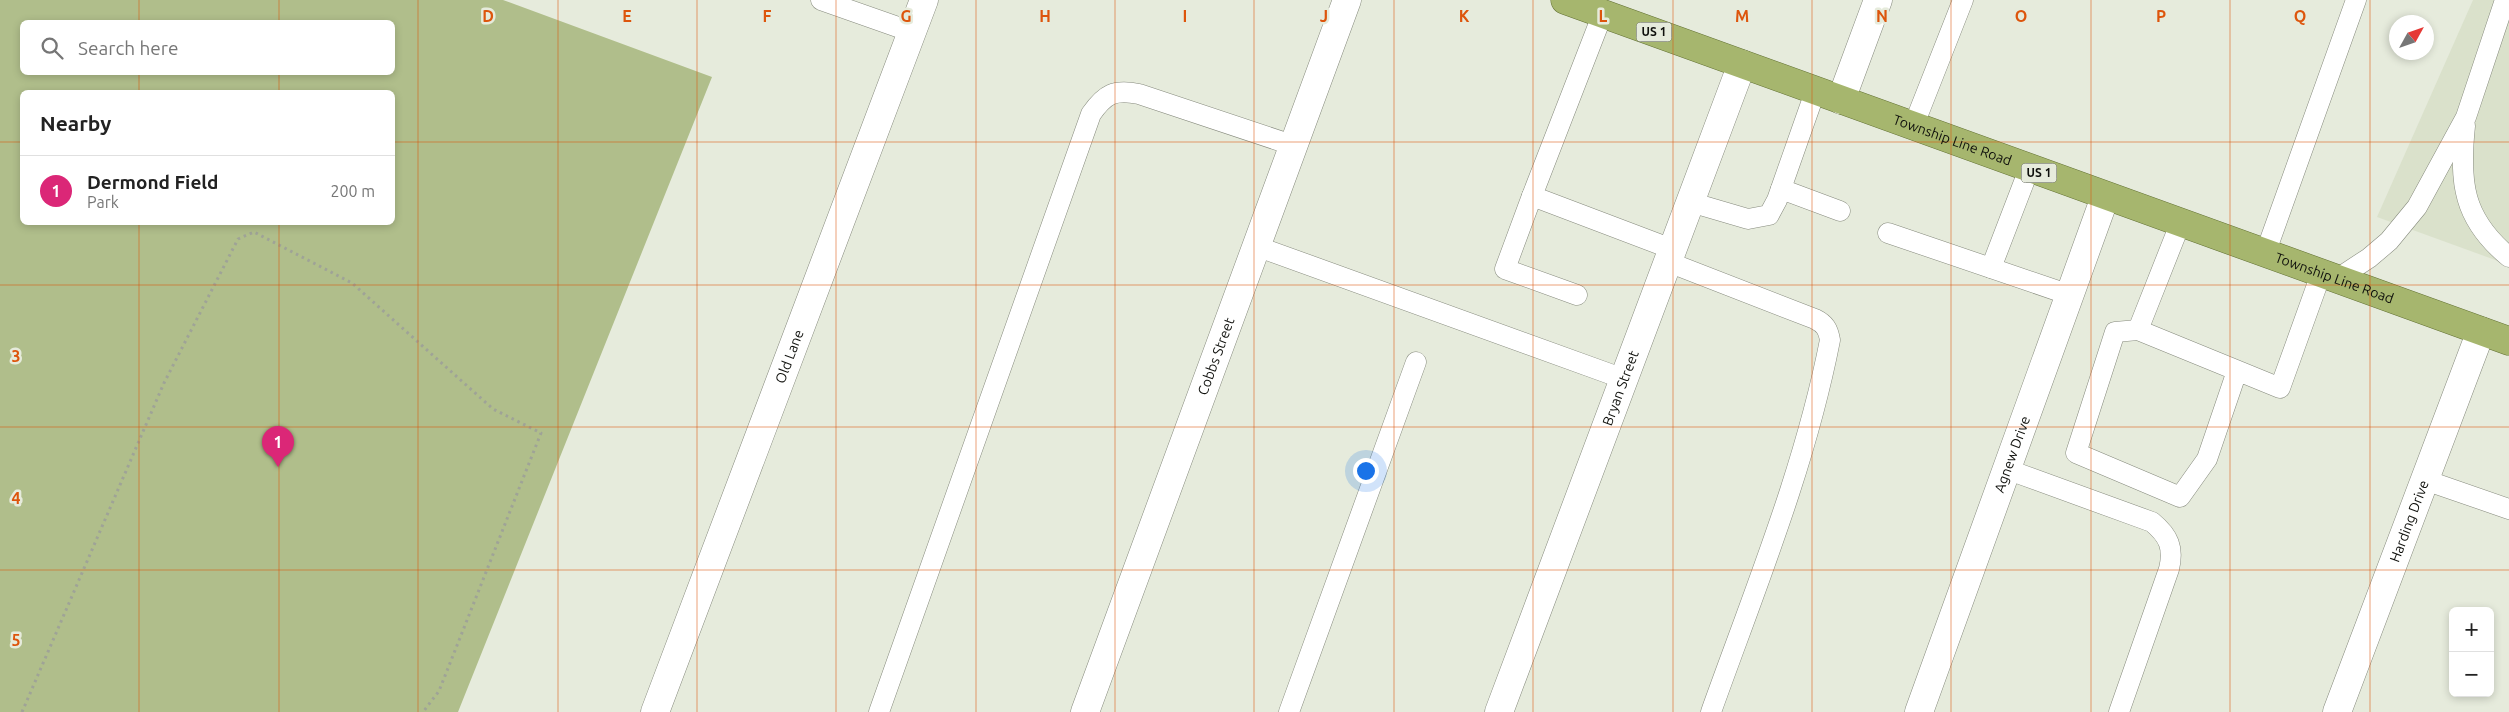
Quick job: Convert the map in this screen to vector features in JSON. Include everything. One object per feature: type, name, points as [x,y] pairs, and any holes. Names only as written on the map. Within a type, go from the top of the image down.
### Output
[{"type":"highway","name":"Township Line Road","points":[[1565,0],[2180,224],[2509,341]]},
{"type":"street","name":"Old Lane","points":[[655,712],[924,0]]},
{"type":"street","name":"Cobbs Street","points":[[1085,712],[1292,145],[1347,0]]},
{"type":"street","points":[[1841,100],[1878,0]]},
{"type":"street","name":"Bryan Street","points":[[1499,712],[1742,64]]},
{"type":"street","name":"Agnew Drive","points":[[1918,712],[2105,196]]},
{"type":"street","name":"Harding Drive","points":[[2337,712],[2481,331]]},
{"type":"lane","points":[[821,0],[912,32]]},
{"type":"lane","points":[[1913,127],[1962,0]]},
{"type":"lane","points":[[2265,254],[2356,0]]},
{"type":"lane","points":[[2237,371],[2207,459],[2180,497],[2076,453],[2115,332],[2138,330],[2280,388],[2329,277],[2369,258],[2407,221],[2466,117],[2505,0]]},
{"type":"lane","points":[[1577,295],[1505,269],[1603,14]]},
{"type":"lane","points":[[879,712],[1091,114],[1100,100],[1113,93],[1126,91],[1139,94],[1292,145]]},
{"type":"lane","points":[[1690,202],[1748,219],[1769,216],[1781,189],[1815,92]]},
{"type":"lane","points":[[2466,117],[2462,176],[2467,202],[2479,226],[2494,245],[2509,257]]},
{"type":"lane","points":[[1991,268],[2028,169]]},
{"type":"lane","points":[[1781,189],[1840,211]]},
{"type":"lane","points":[[1532,196],[1815,319],[1828,330],[1830,340],[1818,399],[1804,450],[1711,712]]},
{"type":"lane","points":[[2138,330],[2180,224]]},
{"type":"lane","points":[[1888,233],[2070,295]]},
{"type":"lane","points":[[1256,246],[1624,379]]},
{"type":"lane","points":[[1289,712],[1416,362]]},
{"type":"lane","points":[[2006,469],[2152,522],[2163,531],[2170,542],[2172,556],[2169,569],[2119,712]]},
{"type":"lane","points":[[2425,480],[2509,509]]},
{"type":"path","points":[[22,712],[164,383],[238,239],[254,232],[352,283],[492,410],[541,433],[440,691],[423,712]]},
{"type":"shaded area","points":[[2473,0],[2509,0],[2509,265],[2377,217]]},
{"type":"green space","points":[[0,0],[503,0],[712,77],[458,712],[0,712]]},
{"type":"place","name":"Dermond Field","points":[[278,467]]}]
